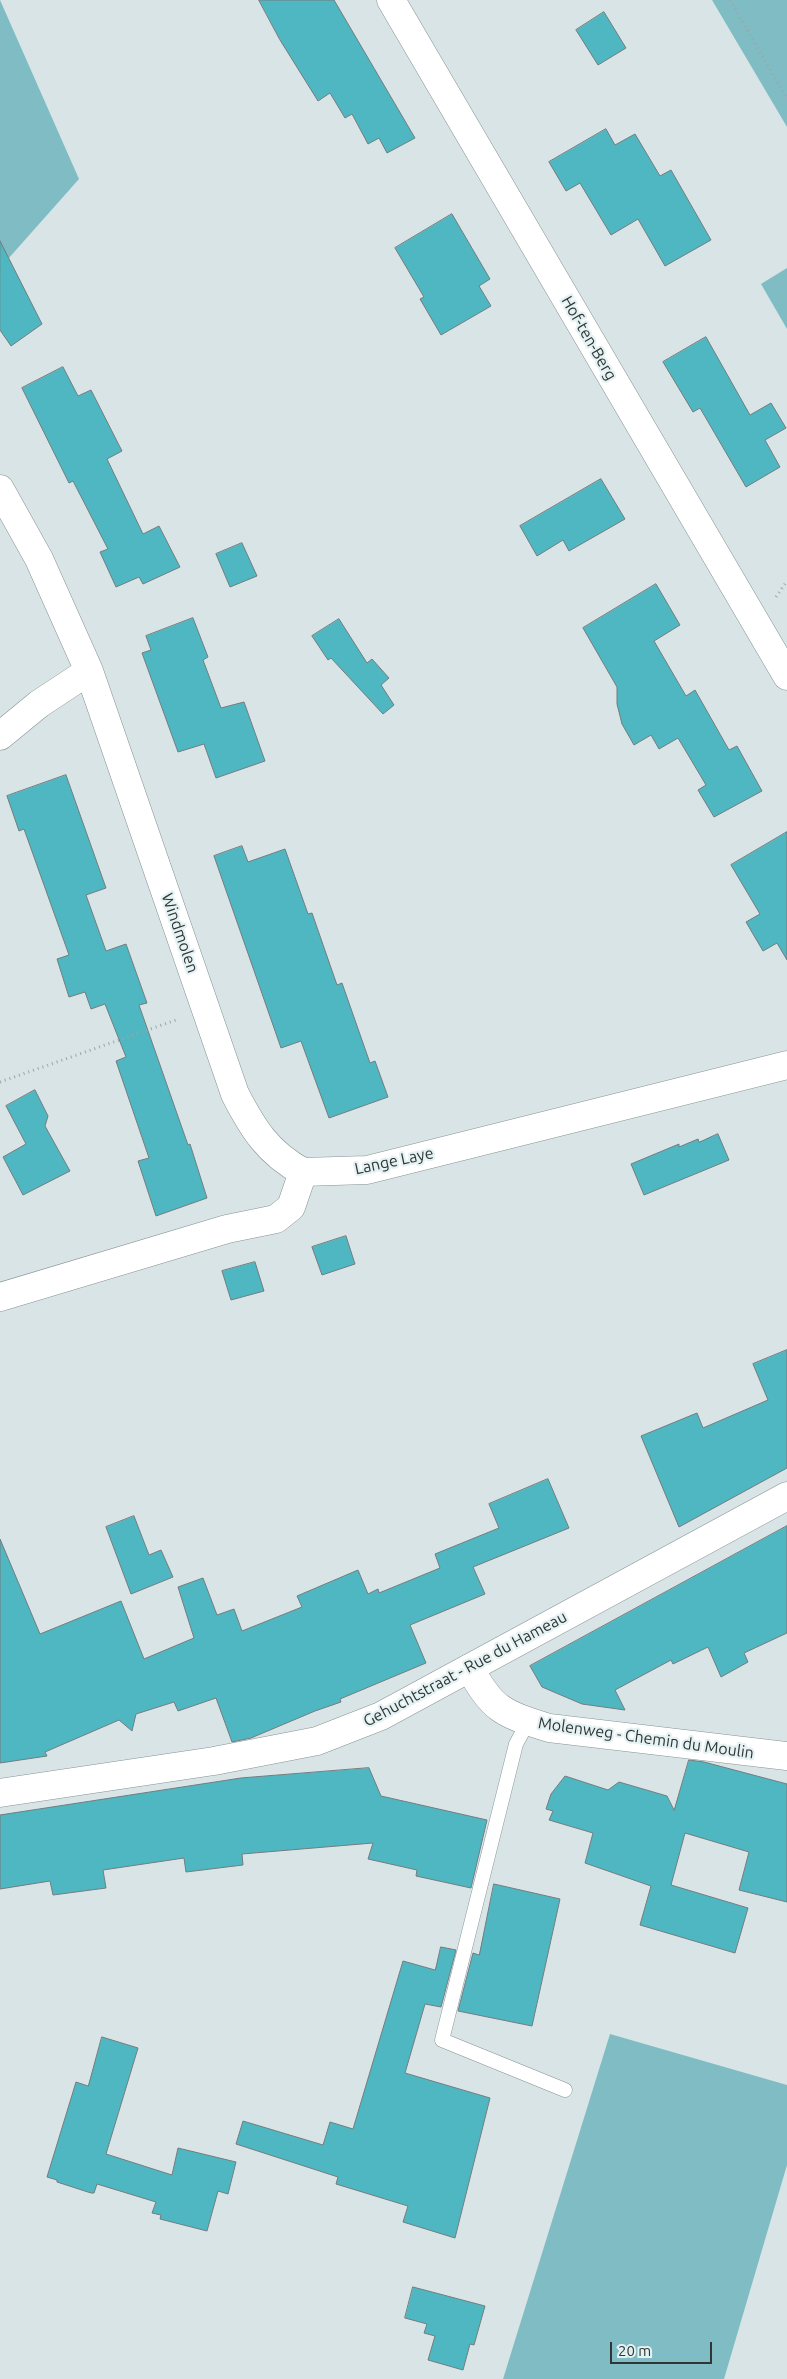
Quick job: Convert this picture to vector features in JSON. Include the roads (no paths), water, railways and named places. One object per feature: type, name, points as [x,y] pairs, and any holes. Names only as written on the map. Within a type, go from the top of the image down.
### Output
[{"type":"street","name":"Hof-ten-Berg","points":[[391,0],[787,676]]},
{"type":"street","name":"Windmolen","points":[[0,489],[39,559],[89,671],[235,1094],[253,1129],[286,1163],[303,1172]]},
{"type":"street","points":[[0,736],[39,704],[89,671]]},
{"type":"street","name":"Lange Laye","points":[[303,1172],[367,1170],[787,1065]]},
{"type":"street","points":[[0,1297],[227,1229],[276,1219],[291,1207],[303,1172]]},
{"type":"street","name":"Gehuchtstraat - Rue du Hameau","points":[[0,1793],[214,1761],[316,1741],[381,1716],[787,1496]]},
{"type":"street","name":"Molenweg - Chemin du Moulin","points":[[470,1668],[490,1702],[516,1718],[549,1728],[787,1756]]},
{"type":"lane","points":[[528,1722],[516,1744],[442,2040],[565,2090]]}]
